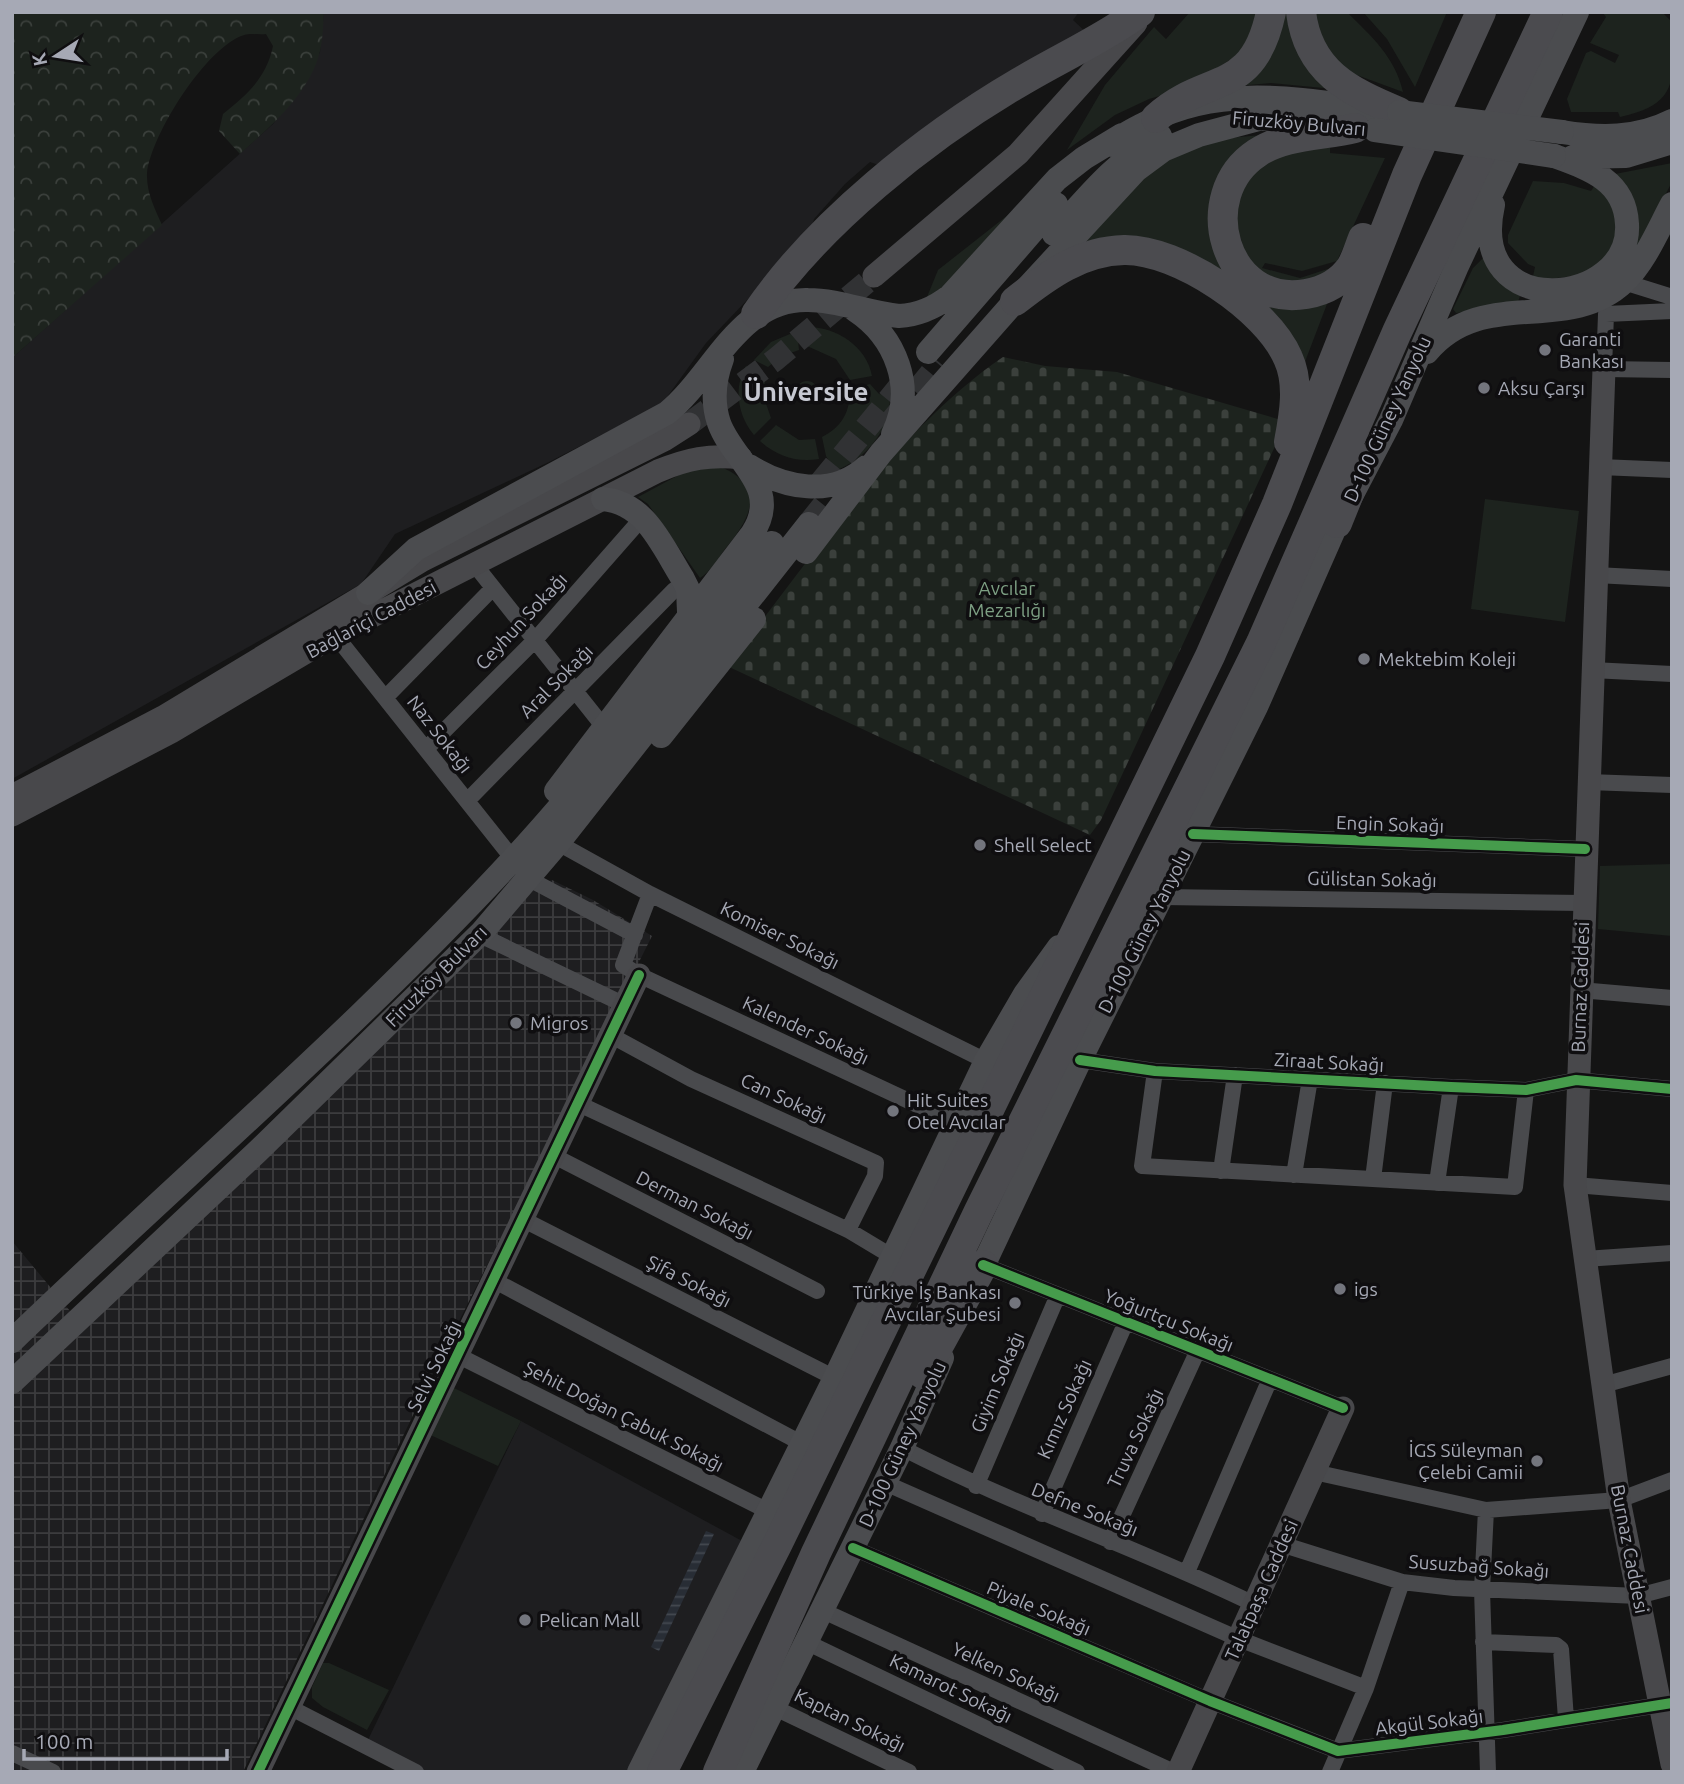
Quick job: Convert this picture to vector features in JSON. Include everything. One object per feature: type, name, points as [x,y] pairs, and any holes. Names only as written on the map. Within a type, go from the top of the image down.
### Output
[{"type":"highway","points":[[756,314],[770,293],[854,205],[940,135],[1022,80],[1096,43],[1143,12]]},
{"type":"highway","points":[[1156,118],[1173,103],[1227,82],[1242,71],[1262,45],[1271,12]]},
{"type":"highway","points":[[1301,12],[1304,35],[1313,56],[1328,72],[1356,93],[1399,112]]},
{"type":"highway","points":[[1464,12],[1465,52]]},
{"type":"highway","points":[[662,1772],[777,1545],[1075,928],[1210,656],[1277,504],[1407,175],[1481,12]]},
{"type":"highway","points":[[718,1772],[816,1553],[979,1211],[1261,643],[1397,332],[1548,12]]},
{"type":"highway","points":[[1365,129],[1274,145],[1254,155],[1236,172],[1224,201],[1222,233],[1226,248],[1244,277],[1260,288],[1286,295],[1307,294],[1329,287],[1352,266],[1372,216],[1407,175]]},
{"type":"highway","points":[[1338,523],[1416,326],[1447,229]]},
{"type":"highway","points":[[1015,301],[1076,260],[1124,250],[1149,252],[1174,260],[1192,269],[1243,306],[1276,337],[1288,358],[1292,372],[1295,411],[1277,504]]},
{"type":"highway","points":[[767,1665],[783,1653],[828,1571],[933,1354],[983,1265]]},
{"type":"main road","points":[[874,276],[1018,154],[1143,12]]},
{"type":"main road","name":"D-100 Güney Yanyolu","points":[[742,1772],[902,1448],[983,1265],[1080,1060],[1256,707],[1338,523],[1391,421],[1501,174],[1577,12]]},
{"type":"main road","points":[[1557,54],[1593,12]]},
{"type":"main road","name":"Firuzköy Bulvarı","points":[[1616,136],[1256,96],[1202,102],[1156,118],[1122,135],[1072,185],[934,358],[1108,172],[1128,155],[1163,134],[1196,121],[1221,116],[1365,129],[1554,156],[1626,156],[1672,142]]},
{"type":"main road","points":[[1616,136],[1655,117],[1672,103]]},
{"type":"main road","points":[[558,842],[598,808],[637,765],[881,453],[1015,301],[1136,170],[1164,150],[1199,135],[1259,119]]},
{"type":"main road","points":[[1616,136],[1638,133],[1672,121]]},
{"type":"main road","points":[[368,593],[416,549],[667,414],[689,396],[744,323],[756,314],[779,304],[807,299],[898,316],[913,315],[938,305],[950,296],[1057,179],[1084,158],[1122,135]]},
{"type":"main road","points":[[1501,174],[1490,219],[1489,239],[1493,257],[1505,273],[1521,286],[1536,290],[1571,288],[1603,274],[1625,249],[1627,213],[1622,197],[1611,183],[1598,174],[1554,156]]},
{"type":"main road","points":[[1413,369],[1440,337],[1465,322],[1480,317],[1575,306],[1602,296],[1624,282],[1638,265],[1672,204]]},
{"type":"main road","points":[[745,462],[789,485],[814,487],[840,482],[862,471],[881,453],[895,430],[902,405],[902,377],[891,346],[871,321],[855,310]]},
{"type":"main road","points":[[519,852],[559,785],[757,526],[762,505],[756,481],[724,433],[715,401],[715,378],[725,349]]},
{"type":"main road","name":"Burnaz Caddesi","points":[[1604,369],[1576,1080],[1575,1185],[1619,1500],[1638,1596],[1666,1705],[1672,1764]]},
{"type":"main road","name":"Bağlariçi Caddesi","points":[[16,804],[424,560],[664,440],[689,424]]},
{"type":"main road","name":"Bağlariçi Caddesi","points":[[16,804],[171,732],[335,635],[658,471],[692,458],[712,455],[745,462]]},
{"type":"main road","points":[[603,499],[627,505],[643,517],[688,589],[689,612]]},
{"type":"main road","name":"Firuzköy Bulvarı","points":[[12,1341],[394,980],[519,852],[605,756],[665,675],[802,518],[558,842],[480,935],[258,1151],[12,1382]]},
{"type":"main road","points":[[639,1772],[770,1512],[986,1061],[1025,994],[1075,928]]},
{"type":"main road","name":"Selvi Sokağı","points":[[258,1772],[639,975]]},
{"type":"main road","points":[[100,1298],[94,1281],[135,1236],[150,1209]]},
{"type":"main road","name":"Talatpaşa Caddesi","points":[[1176,1772],[1343,1408]]},
{"type":"street","points":[[1624,282],[1672,297]]},
{"type":"street","points":[[1672,311],[1606,314],[1604,369],[1672,370]]},
{"type":"street","points":[[1600,467],[1672,470]]},
{"type":"street","name":"Ceyhun Sokağı","points":[[426,749],[535,640],[643,517]]},
{"type":"street","points":[[475,565],[603,726]]},
{"type":"street","points":[[1596,575],[1672,579]]},
{"type":"street","points":[[385,698],[493,587]]},
{"type":"street","name":"Aral Sokağı","points":[[467,801],[674,590]]},
{"type":"street","name":"Naz Sokağı","points":[[335,635],[467,801],[519,852]]},
{"type":"street","points":[[1592,670],[1672,674]]},
{"type":"street","points":[[1588,782],[1672,785]]},
{"type":"street","name":"Engin Sokağı","points":[[1193,834],[1585,849]]},
{"type":"street","name":"Komiser Sokağı","points":[[558,842],[650,894],[986,1061]]},
{"type":"street","points":[[529,879],[635,935]]},
{"type":"street","points":[[639,975],[623,965],[650,894]]},
{"type":"street","name":"Gülistan Sokağı","points":[[1161,897],[1583,904]]},
{"type":"street","points":[[480,935],[625,1005]]},
{"type":"street","name":"Kalender Sokağı","points":[[639,975],[956,1123]]},
{"type":"street","points":[[1580,990],[1672,998]]},
{"type":"street","name":"Can Sokağı","points":[[611,1035],[691,1079],[876,1163],[875,1176],[848,1230]]},
{"type":"street","name":"Ziraat Sokağı","points":[[1080,1060],[1155,1071],[1451,1087],[1526,1090],[1576,1080],[1672,1089]]},
{"type":"street","points":[[1155,1071],[1142,1166],[1515,1187],[1526,1090]]},
{"type":"street","points":[[1221,1171],[1235,1075]]},
{"type":"street","points":[[1294,1175],[1310,1079]]},
{"type":"street","points":[[1373,1179],[1385,1083]]},
{"type":"street","points":[[1437,1183],[1451,1087]]},
{"type":"street","points":[[579,1104],[848,1230],[893,1257]]},
{"type":"street","name":"Derman Sokağı","points":[[554,1156],[817,1291]]},
{"type":"street","points":[[1575,1185],[1672,1194]]},
{"type":"street","name":"Şifa Sokağı","points":[[524,1220],[835,1378]]},
{"type":"street","points":[[1585,1259],[1672,1253]]},
{"type":"street","name":"Yoğurtçu Sokağı","points":[[983,1265],[1343,1408]]},
{"type":"street","points":[[495,1280],[803,1444]]},
{"type":"street","name":"Giyim Sokağı","points":[[976,1486],[1058,1295]]},
{"type":"street","name":"Kımız Sokağı","points":[[1042,1514],[1126,1322]]},
{"type":"street","name":"Truva Sokağı","points":[[1110,1542],[1199,1350]]},
{"type":"street","name":"Şehit Doğan Çabuk Sokağı","points":[[459,1356],[770,1512]]},
{"type":"street","points":[[1603,1385],[1672,1366]]},
{"type":"street","points":[[1187,1572],[1270,1379]]},
{"type":"street","name":"Defne Sokağı","points":[[902,1448],[976,1486],[1187,1572],[1254,1604]]},
{"type":"street","points":[[1314,1472],[1486,1510],[1619,1500],[1672,1480]]},
{"type":"street","points":[[885,1483],[1239,1639],[1367,1688]]},
{"type":"street","points":[[1486,1510],[1482,1590],[1488,1772]]},
{"type":"street","name":"Susuzbağ Sokağı","points":[[1281,1544],[1402,1582],[1482,1590],[1638,1596],[1672,1587]]},
{"type":"street","name":"Piyale Sokağı","points":[[853,1548],[1210,1702]]},
{"type":"street","points":[[1330,1772],[1367,1688],[1402,1582]]},
{"type":"street","name":"Yelken Sokağı","points":[[821,1610],[1176,1772]]},
{"type":"street","name":"Kamarot Sokağı","points":[[806,1642],[1077,1772]]},
{"type":"street","points":[[1483,1642],[1556,1645],[1560,1649],[1566,1719]]},
{"type":"street","name":"Akgül Sokağı","points":[[1210,1702],[1338,1751],[1666,1705]]},
{"type":"street","points":[[289,1707],[416,1772]]},
{"type":"street","name":"Kaptan Sokağı","points":[[773,1707],[909,1772]]},
{"type":"street","points":[[12,1754],[53,1772]]},
{"type":"shaded area","points":[[324,12],[1079,12],[1073,20],[1089,35],[879,165],[870,162],[845,184],[814,219],[810,234],[706,343],[662,404],[549,462],[395,534],[361,584],[12,779],[12,358],[273,124],[303,87],[320,52]]},
{"type":"shaded area","points":[[552,880],[593,900],[652,936],[435,1369],[243,1772],[12,1772],[12,1241],[85,1329],[532,887]]},
{"type":"shaded area","name":"Pelican Mall","points":[[521,1421],[744,1542],[628,1772],[425,1772],[367,1742]]},
{"type":"shaded area","points":[[706,1531],[714,1534],[659,1651],[651,1647]]},
{"type":"green space","points":[[12,12],[324,12],[320,51],[308,81],[288,108],[240,154],[219,131],[223,114],[240,100],[261,76],[273,46],[266,34],[246,34],[213,56],[169,116],[151,157],[147,173],[148,187],[162,225],[12,358]]},
{"type":"green space","points":[[1190,12],[1265,12],[1256,44],[1183,89],[1149,99],[1115,115],[1067,150],[1105,85],[1154,27],[1166,39]]},
{"type":"green space","points":[[1280,12],[1295,12],[1334,89],[1271,83],[1238,86]]},
{"type":"green space","points":[[1311,12],[1347,12],[1374,39],[1388,58],[1403,92],[1335,67]]},
{"type":"green space","points":[[1363,12],[1447,12],[1415,87],[1387,39]]},
{"type":"green space","points":[[1662,12],[1672,22],[1673,58],[1670,85],[1664,95],[1655,104],[1620,117],[1618,112],[1571,112],[1567,99],[1586,53],[1591,51],[1615,63],[1619,55],[1590,43],[1606,17],[1603,13]]},
{"type":"green space","points":[[1272,135],[1245,151],[1225,268],[1324,299],[1327,304],[1303,367],[1230,286],[1071,250],[1136,183],[1180,153],[1236,137]]},
{"type":"green space","points":[[1312,147],[1330,148],[1330,153],[1385,158],[1337,261],[1302,271],[1265,263],[1262,268],[1300,278],[1343,264],[1307,287],[1252,273],[1230,206],[1236,187],[1276,156]]},
{"type":"green space","points":[[1672,163],[1672,182],[1636,250],[1632,248],[1615,174]]},
{"type":"green space","points":[[1533,181],[1564,183],[1591,191],[1595,185],[1604,191],[1616,216],[1612,254],[1582,275],[1532,281],[1535,267],[1528,264],[1508,243],[1508,235]]},
{"type":"green space","points":[[1013,211],[956,278],[925,302],[938,270]]},
{"type":"green space","points":[[1484,257],[1505,286],[1520,296],[1517,305],[1456,313],[1453,309],[1473,268]]},
{"type":"green space","points":[[806,327],[828,330],[848,340],[864,356],[872,376],[850,380],[836,359],[807,346]]},
{"type":"green space","points":[[797,331],[799,350],[782,356],[768,367],[754,360],[771,342]]},
{"type":"green space","name":"Avcılar Mezarlığı","points":[[1003,357],[1045,366],[1117,372],[1281,420],[1277,442],[1101,820],[1090,835],[727,666],[855,500],[890,460],[926,421]]},
{"type":"green space","points":[[746,366],[766,376],[763,395],[771,418],[754,435],[744,419],[739,402],[740,383]]},
{"type":"green space","points":[[807,381],[817,388],[818,392],[811,402],[807,403],[797,396],[796,392],[803,382]]},
{"type":"green space","points":[[870,384],[879,394],[890,395],[886,420],[866,451],[835,471],[826,456],[822,437],[835,429],[844,418],[850,390]]},
{"type":"green space","points":[[776,425],[799,440],[815,439],[819,459],[795,459],[766,446],[760,441]]},
{"type":"green space","points":[[721,467],[736,475],[745,484],[750,494],[750,504],[742,526],[734,538],[700,578],[648,504],[638,497],[688,470]]},
{"type":"green space","points":[[1485,499],[1579,511],[1565,622],[1471,609]]},
{"type":"green space","points":[[1672,864],[1672,936],[1598,929],[1600,866]]},
{"type":"green space","points":[[450,1386],[521,1421],[498,1466],[426,1433]]},
{"type":"green space","points":[[323,1663],[329,1663],[389,1690],[367,1730],[323,1707],[312,1698],[312,1687]]},
{"type":"tunnel","points":[[689,424],[776,359],[874,276]]},
{"type":"tunnel","points":[[893,420],[940,363]]},
{"type":"tunnel","points":[[820,484],[899,388]]},
{"type":"tunnel","points":[[809,524],[850,473]]},
{"type":"cycle path","points":[[1193,834],[1585,849]]},
{"type":"cycle path","points":[[258,1772],[639,975]]},
{"type":"cycle path","points":[[1080,1060],[1155,1071],[1451,1087],[1526,1090],[1576,1080],[1672,1089]]},
{"type":"cycle path","points":[[983,1265],[1343,1408]]},
{"type":"cycle path","points":[[853,1548],[1210,1701],[1338,1751],[1503,1730],[1672,1703]]},
{"type":"place","name":"Garanti Bankası","points":[[1545,350]]},
{"type":"place","name":"Aksu Çarşı","points":[[1484,388]]},
{"type":"place","name":"Mektebim Koleji","points":[[1364,659]]},
{"type":"place","name":"Shell Select","points":[[980,845]]},
{"type":"place","name":"Migros","points":[[516,1023]]},
{"type":"place","name":"Hit Suites Otel Avcılar","points":[[893,1111]]},
{"type":"place","name":"igs","points":[[1340,1289]]},
{"type":"place","name":"Türkiye İş Bankası Avcılar Şubesi","points":[[1015,1303]]},
{"type":"place","name":"İGS Süleyman Çelebi Camii","points":[[1537,1461]]},
{"type":"place","name":"Pelican Mall","points":[[525,1620]]},
{"type":"district","name":"Üniversite","points":[[806,392]]}]
